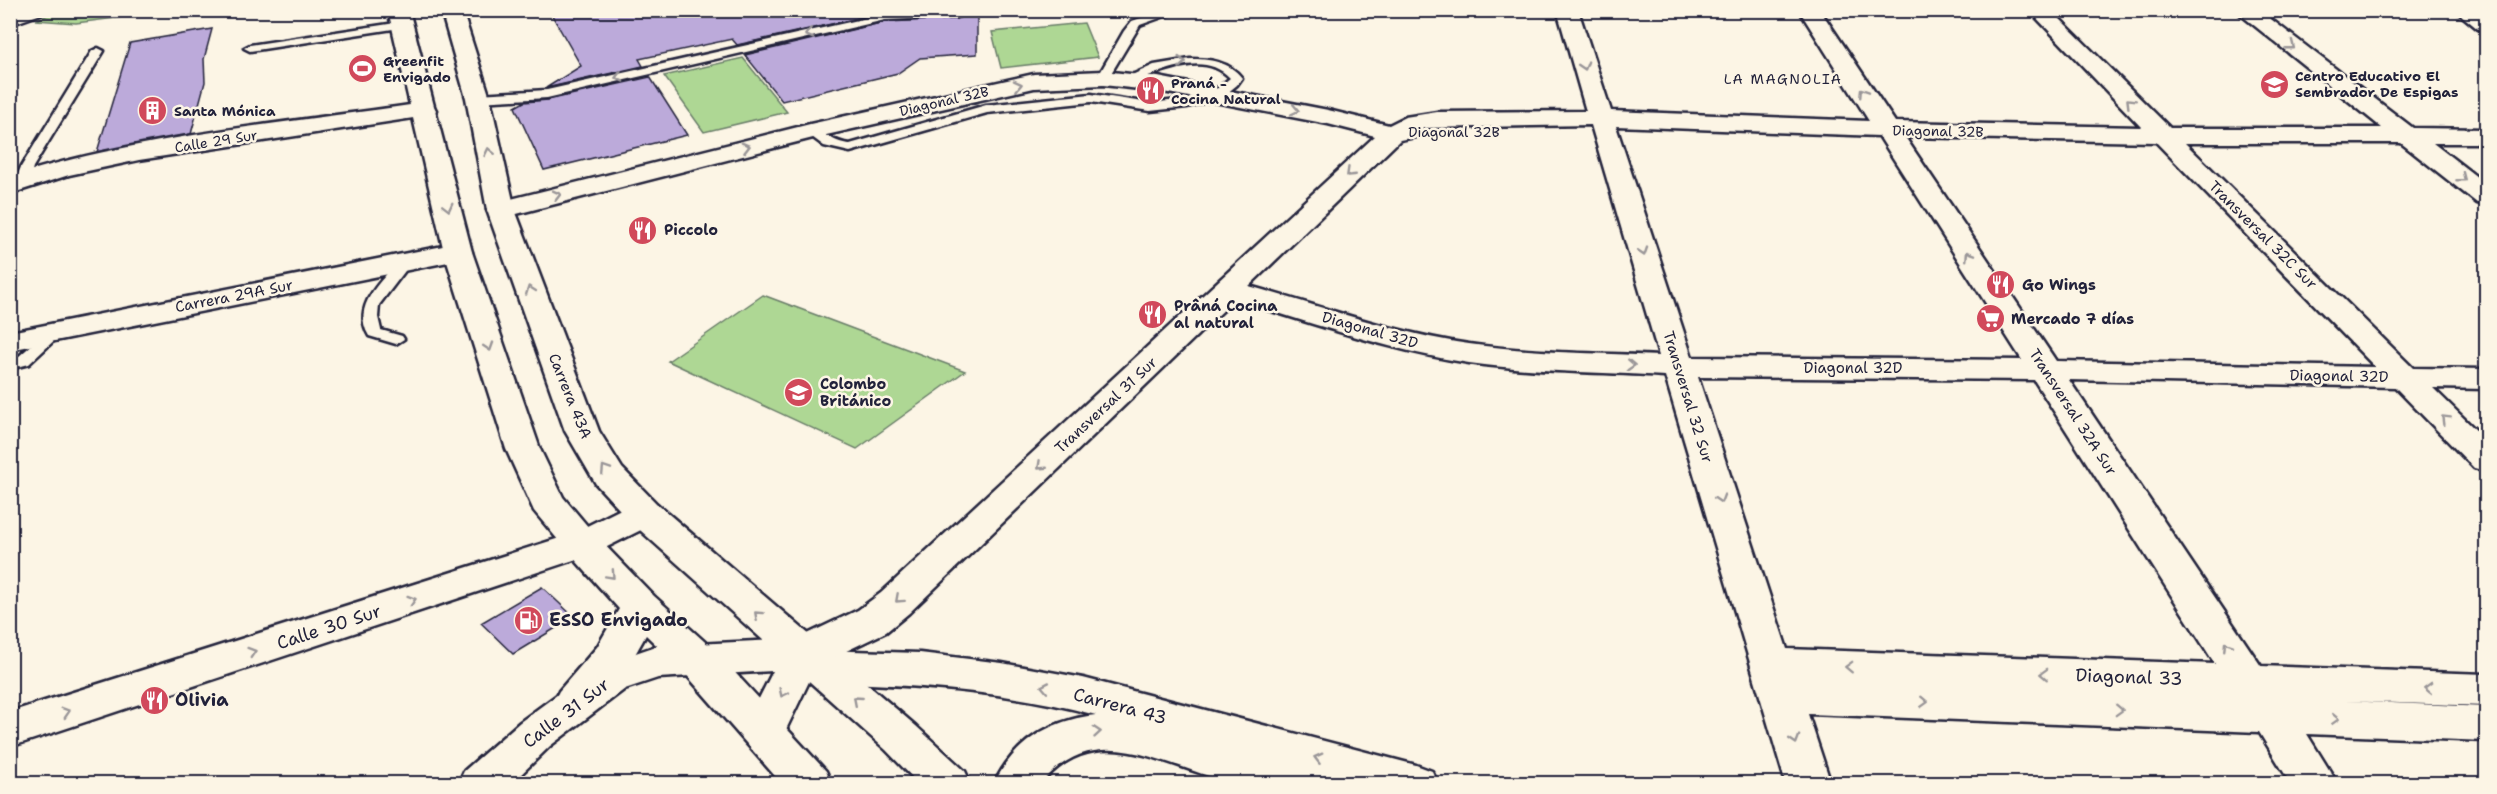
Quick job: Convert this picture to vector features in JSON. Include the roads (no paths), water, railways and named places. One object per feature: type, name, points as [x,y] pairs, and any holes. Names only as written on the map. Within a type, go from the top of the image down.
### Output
[{"type":"street","points":[[10,19],[34,10]]},
{"type":"street","name":"Transversal 32 Sur","points":[[1567,10],[1809,783]]},
{"type":"street","name":"Transversal 32A Sur","points":[[1809,10],[2316,783]]},
{"type":"street","name":"Transversal 32C Sur","points":[[2039,10],[2487,460]]},
{"type":"street","points":[[2245,10],[2487,197]]},
{"type":"street","points":[[2465,10],[2487,24]]},
{"type":"street","name":"Carrera 43A","points":[[457,12],[478,98],[501,210],[582,431],[609,476],[644,513],[949,783]]},
{"type":"street","points":[[400,18],[458,252],[523,449],[547,502],[582,544],[640,606],[699,661],[810,783]]},
{"type":"street","name":"Diagonal 32B","points":[[501,210],[810,131],[1034,81],[1115,79],[1217,95],[1393,133],[1603,127],[2169,142],[2414,141],[2487,136]]},
{"type":"street","name":"Calle 29 Sur","points":[[16,183],[62,169],[139,152],[424,110]]},
{"type":"street","name":"Transversal 31 Sur","points":[[699,661],[810,660],[872,621],[895,603],[1393,133]]},
{"type":"street","name":"Diagonal 32B","points":[[2414,141],[2487,148]]},
{"type":"street","name":"Carrera 29A Sur","points":[[14,360],[55,332],[458,252]]},
{"type":"street","name":"Diagonal 32D","points":[[1235,283],[1417,343],[1468,353],[2395,368],[2487,379]]},
{"type":"street","name":"Diagonal 32D","points":[[2395,368],[2487,360]]},
{"type":"street","name":"Calle 30 Sur","points":[[10,730],[582,544],[644,513]]},
{"type":"street","points":[[574,703],[595,682],[614,656],[640,606]]},
{"type":"street","points":[[764,732],[810,660]]},
{"type":"street","name":"Carrera 43","points":[[810,660],[920,669],[1013,681],[1083,695],[1416,783]]},
{"type":"street","name":"Calle 31 Sur","points":[[480,783],[535,734],[610,678],[656,662],[699,661]]},
{"type":"street","name":"Diagonal 33","points":[[1777,680],[2250,682],[2487,690]]},
{"type":"street","name":"Diagonal 33","points":[[1777,680],[2273,717],[2487,724]]},
{"type":"street","name":"Carrera 43","points":[[1016,783],[1040,753],[1064,739],[1093,731],[1122,731],[1300,783]]},
{"type":"lane","points":[[478,98],[547,94],[885,17],[956,15],[970,10]]},
{"type":"lane","points":[[1115,79],[1129,31],[1136,23],[1177,10]]},
{"type":"lane","points":[[250,48],[400,18]]},
{"type":"lane","points":[[16,183],[98,51]]},
{"type":"lane","points":[[810,131],[821,141],[835,147],[850,148],[986,109],[1091,98],[1150,107],[1187,103],[1217,95]]},
{"type":"lane","points":[[396,339],[374,333],[370,317],[371,305],[404,263]]},
{"type":"place","name":"Greenfit Envigado","points":[[362,69]]},
{"type":"place","name":"Centro Educativo El Sembrador De Espigas","points":[[2274,84]]},
{"type":"place","name":"Praná - Cocina Natural","points":[[1150,91]]},
{"type":"place","name":"Santa Mónica","points":[[153,111]]},
{"type":"place","name":"Piccolo","points":[[643,230]]},
{"type":"place","name":"Go Wings","points":[[2001,285]]},
{"type":"place","name":"Prâná Cocina al natural","points":[[1153,315]]},
{"type":"place","name":"Mercado 7 días","points":[[1990,319]]},
{"type":"place","name":"Colombo Británico","points":[[799,393]]},
{"type":"place","name":"ESSO Envigado","points":[[528,620]]},
{"type":"place","name":"Olivia","points":[[154,700]]},
{"type":"district","name":"LA MAGNOLIA","points":[[1783,79]]}]
